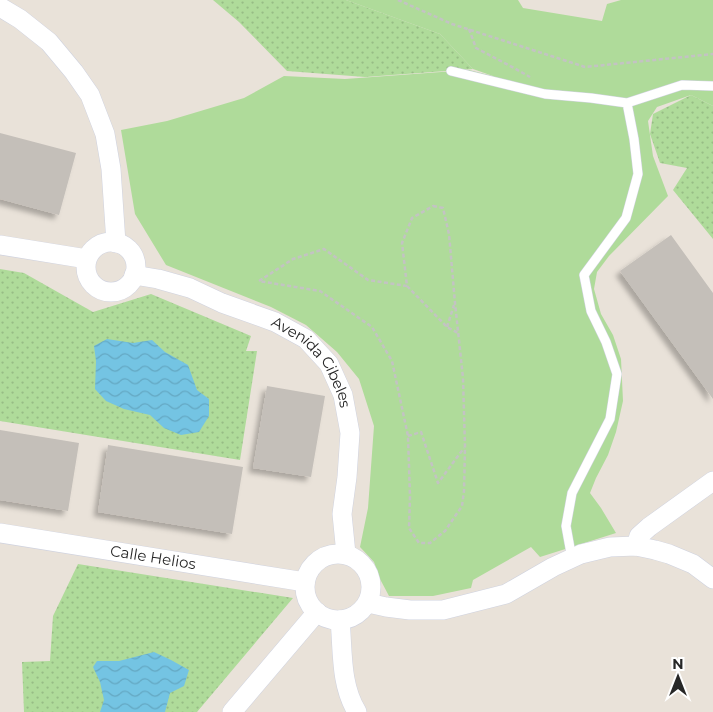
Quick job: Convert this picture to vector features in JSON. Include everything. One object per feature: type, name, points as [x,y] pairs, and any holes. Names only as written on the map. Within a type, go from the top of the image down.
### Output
[{"type":"street","points":[[0,7],[20,19],[50,42],[90,95],[105,134],[111,169],[116,243]]},
{"type":"street","points":[[116,243],[124,246],[134,259],[136,267],[134,275],[131,282],[125,288],[118,291],[103,291],[90,282],[87,275],[87,259],[95,248],[102,244],[116,243]]},
{"type":"street","points":[[0,245],[87,259]]},
{"type":"street","name":"Avenida Cibeles","points":[[134,275],[158,279],[190,288],[222,303],[275,322],[306,339],[329,364],[343,395],[350,433],[342,514],[346,554]]},
{"type":"street","points":[[636,546],[639,536],[649,527],[713,481]]},
{"type":"street","name":"Calle Helios","points":[[0,533],[305,582]]},
{"type":"street","points":[[368,603],[410,610],[443,610],[506,594],[572,558],[610,546],[636,546],[662,552],[693,564],[713,579]]},
{"type":"street","points":[[335,553],[346,554],[356,558],[369,573],[372,583],[371,594],[368,603],[356,615],[351,618],[332,620],[317,612],[310,604],[306,594],[305,582],[308,572],[324,556],[335,553]]},
{"type":"street","points":[[232,712],[317,612]]},
{"type":"street","points":[[340,620],[343,674],[351,702],[357,712]]},
{"type":"lane","points":[[452,71],[545,94],[627,103],[682,85],[713,86]]},
{"type":"lane","points":[[572,558],[566,526],[572,493],[610,419],[617,374],[606,342],[591,311],[584,275],[626,218],[638,174],[627,103]]},
{"type":"path","points":[[398,0],[452,24],[585,67],[713,54]]},
{"type":"path","points":[[469,29],[476,48],[536,81]]},
{"type":"path","points":[[407,286],[402,243],[412,218],[433,206],[444,208],[449,234],[463,378],[464,491],[462,506],[445,531],[430,543],[419,543],[409,528],[408,436],[392,361],[372,327],[320,291],[259,281],[293,259],[324,249],[368,280],[407,286],[447,327],[458,333]]},
{"type":"path","points":[[447,327],[455,303]]},
{"type":"path","points":[[408,436],[421,432],[438,483],[465,447]]},
{"type":"green space","points":[[213,0],[346,0],[440,34],[473,69],[365,77],[287,71],[239,22]]},
{"type":"green space","points":[[346,0],[518,0],[523,8],[602,21],[607,4],[621,0],[713,0],[713,106],[691,95],[657,107],[648,121],[653,156],[668,196],[609,256],[597,272],[594,289],[601,314],[613,335],[621,359],[623,401],[616,432],[608,455],[590,493],[616,533],[540,557],[531,547],[473,580],[471,588],[433,596],[389,596],[374,562],[360,547],[368,508],[374,426],[359,379],[337,352],[306,325],[271,307],[166,265],[135,214],[121,130],[167,121],[244,98],[284,76],[345,79],[469,70],[493,76],[473,69],[440,34]]},
{"type":"green space","points":[[691,95],[713,106],[713,239],[673,190],[687,168],[660,163],[650,134],[653,114]]},
{"type":"green space","points":[[0,269],[24,273],[93,312],[151,294],[251,336],[246,351],[257,351],[240,460],[0,421]]},
{"type":"green space","points":[[78,564],[293,598],[197,712],[24,712],[22,662],[50,661],[53,616]]},
{"type":"water","points":[[107,339],[133,343],[152,340],[165,352],[188,365],[197,390],[209,399],[209,416],[199,432],[181,435],[164,428],[150,415],[124,409],[106,401],[95,389],[96,361],[94,346]]},
{"type":"water","points":[[154,652],[189,670],[184,686],[170,693],[165,712],[100,712],[104,700],[100,682],[93,667],[97,661],[119,661]]},
{"type":"building","points":[[0,133],[76,153],[59,215],[0,199]]},
{"type":"building","points":[[671,235],[713,293],[713,399],[620,271]]},
{"type":"building","points":[[267,386],[325,396],[311,477],[253,468]]},
{"type":"building","points":[[0,430],[79,443],[68,511],[0,500]]},
{"type":"building","points":[[108,445],[243,467],[232,534],[98,512]]}]
